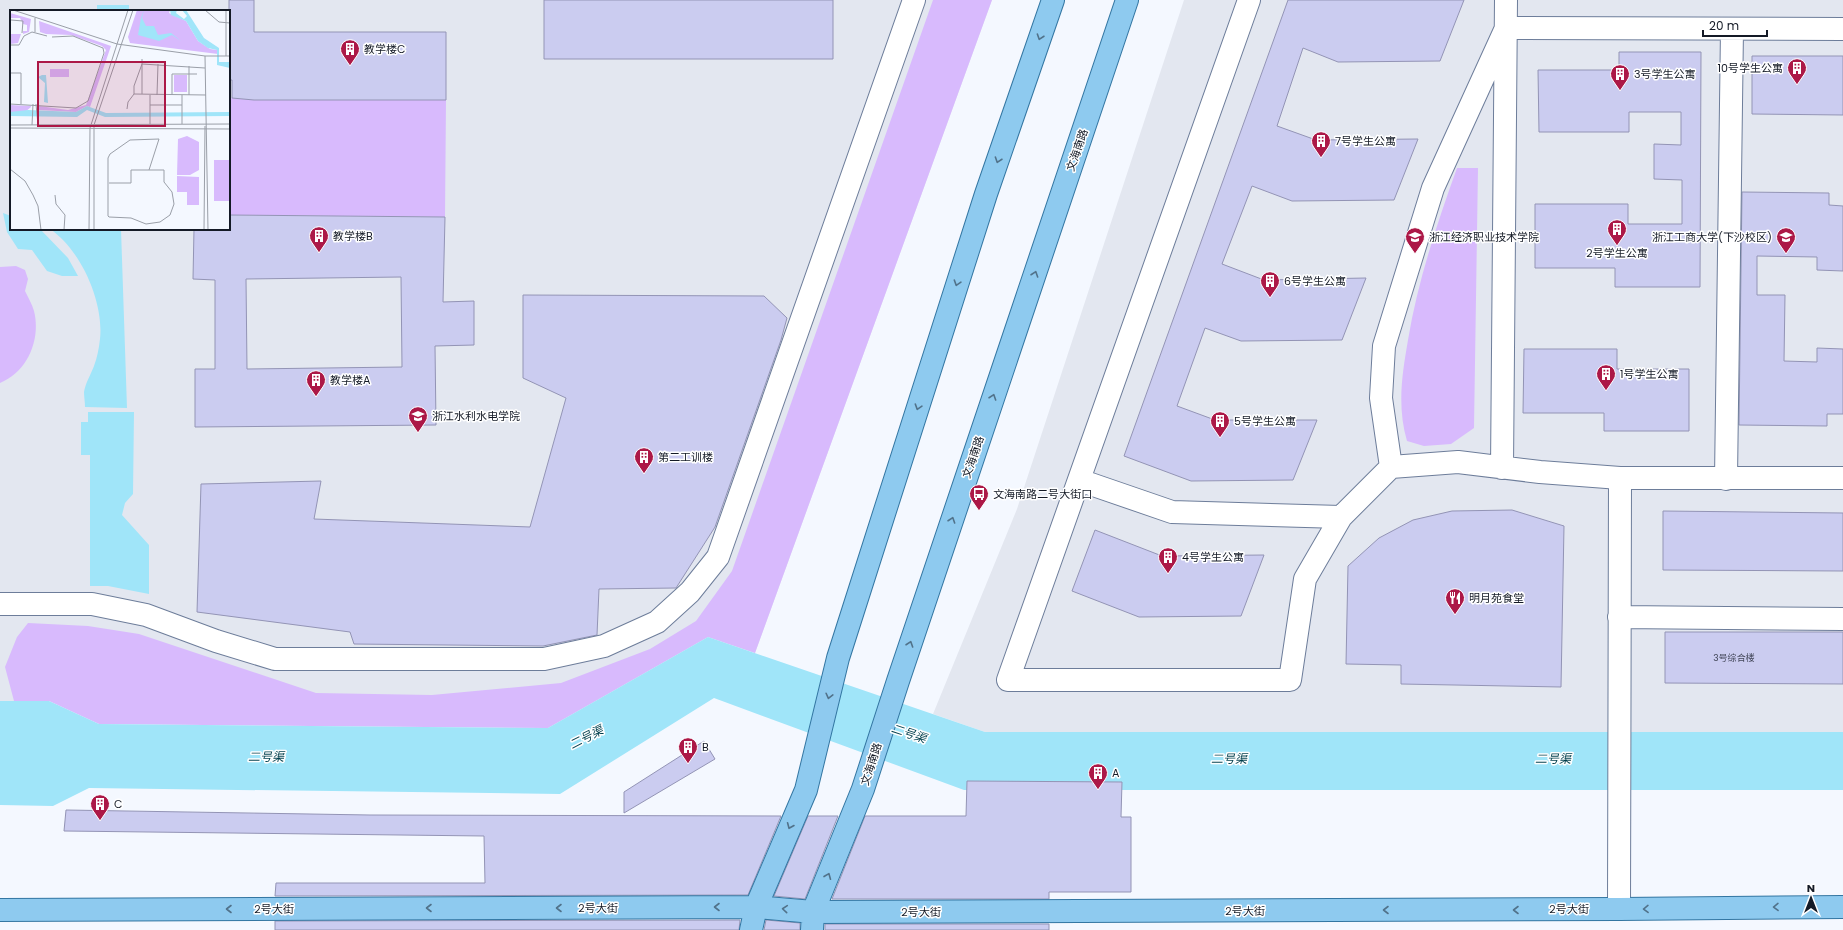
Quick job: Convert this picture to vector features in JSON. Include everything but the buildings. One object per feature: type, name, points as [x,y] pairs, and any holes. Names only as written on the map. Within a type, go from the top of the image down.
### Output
[{"type":"main road","points":[[751,930],[756,907],[806,790],[838,658],[983,201],[1053,0]]},
{"type":"main road","name":"文海南路","points":[[813,921],[863,789],[1127,0]]},
{"type":"main road","name":"2号大街","points":[[0,910],[756,907],[813,921],[1843,907]]},
{"type":"street","points":[[0,604],[92,604],[146,615],[216,641],[275,659],[544,659],[604,646],[657,622],[690,592],[718,557],[914,0]]},
{"type":"street","points":[[1249,0],[1008,680],[1290,680],[1305,579],[1341,517],[1391,466],[1458,462],[1540,472],[1620,478],[1843,478]]},
{"type":"street","points":[[1502,468],[1506,0]]},
{"type":"street","points":[[1506,28],[1843,29]]},
{"type":"street","points":[[1391,466],[1381,398],[1384,346],[1433,188],[1506,28]]},
{"type":"street","points":[[1726,479],[1732,29]]},
{"type":"street","points":[[1619,909],[1618,807],[1620,478]]},
{"type":"street","points":[[1079,480],[1172,512],[1341,517]]},
{"type":"street","points":[[1619,617],[1843,619]]},
{"type":"shaded area","name":"浙江水利水电学院","points":[[0,0],[992,0],[755,653],[708,637],[548,728],[49,701],[0,701]]},
{"type":"shaded area","points":[[933,0],[992,0],[755,653],[708,637],[548,728],[99,724],[49,701],[14,701],[5,667],[17,637],[28,623],[88,626],[139,634],[316,693],[432,695],[561,683],[650,649],[696,621],[732,571]]},
{"type":"shaded area","name":"浙江经济职业技术学院","points":[[1184,0],[1843,0],[1843,732],[985,732],[933,714],[1017,509]]},
{"type":"shaded area","points":[[230,98],[446,100],[445,217],[230,215]]},
{"type":"shaded area","points":[[1457,168],[1478,168],[1474,428],[1451,444],[1424,446],[1407,441],[1401,403],[1402,378],[1417,296],[1435,231]]},
{"type":"shaded area","points":[[16,266],[25,270],[28,279],[25,291],[34,311],[36,333],[34,343],[25,363],[10,378],[0,383],[0,267]]},
{"type":"water","points":[[97,5],[129,5],[129,10],[97,10]]},
{"type":"water","points":[[3,213],[10,216],[10,230],[41,230],[68,258],[78,276],[62,276],[47,271],[32,250],[18,249],[7,232]]},
{"type":"water","points":[[51,230],[121,230],[127,408],[85,407],[84,392],[95,363],[100,342],[98,309],[88,278],[80,263],[61,238]]},
{"type":"water","points":[[88,412],[134,412],[133,494],[125,503],[122,515],[149,545],[149,594],[108,586],[90,586],[90,455],[81,455],[81,422],[88,422]]},
{"type":"water","name":"二号渠","points":[[708,637],[985,732],[1843,732],[1843,790],[964,790],[714,698],[560,794],[89,788],[53,806],[0,805],[0,701],[49,701],[99,724],[548,728]]},
{"type":"place","name":"教学楼C","points":[[350,66]]},
{"type":"place","name":"10号学生公寓","points":[[1797,85]]},
{"type":"place","name":"3号学生公寓","points":[[1620,91]]},
{"type":"place","name":"7号学生公寓","points":[[1321,158]]},
{"type":"place","name":"2号学生公寓","points":[[1617,246]]},
{"type":"place","name":"教学楼B","points":[[319,253]]},
{"type":"place","name":"浙江经济职业技术学院","points":[[1415,254]]},
{"type":"place","name":"浙江工商大学(下沙校区)","points":[[1786,254]]},
{"type":"place","name":"6号学生公寓","points":[[1270,298]]},
{"type":"place","name":"1号学生公寓","points":[[1606,391]]},
{"type":"place","name":"教学楼A","points":[[316,397]]},
{"type":"place","name":"浙江水利水电学院","points":[[418,433]]},
{"type":"place","name":"5号学生公寓","points":[[1220,438]]},
{"type":"place","name":"第二工训楼","points":[[644,474]]},
{"type":"place","name":"文海南路二号大街口","points":[[979,511]]},
{"type":"place","name":"4号学生公寓","points":[[1168,574]]},
{"type":"place","name":"明月苑食堂","points":[[1455,615]]},
{"type":"place","name":"B","points":[[688,764]]},
{"type":"place","name":"A","points":[[1098,790]]},
{"type":"place","name":"C","points":[[100,821]]}]
